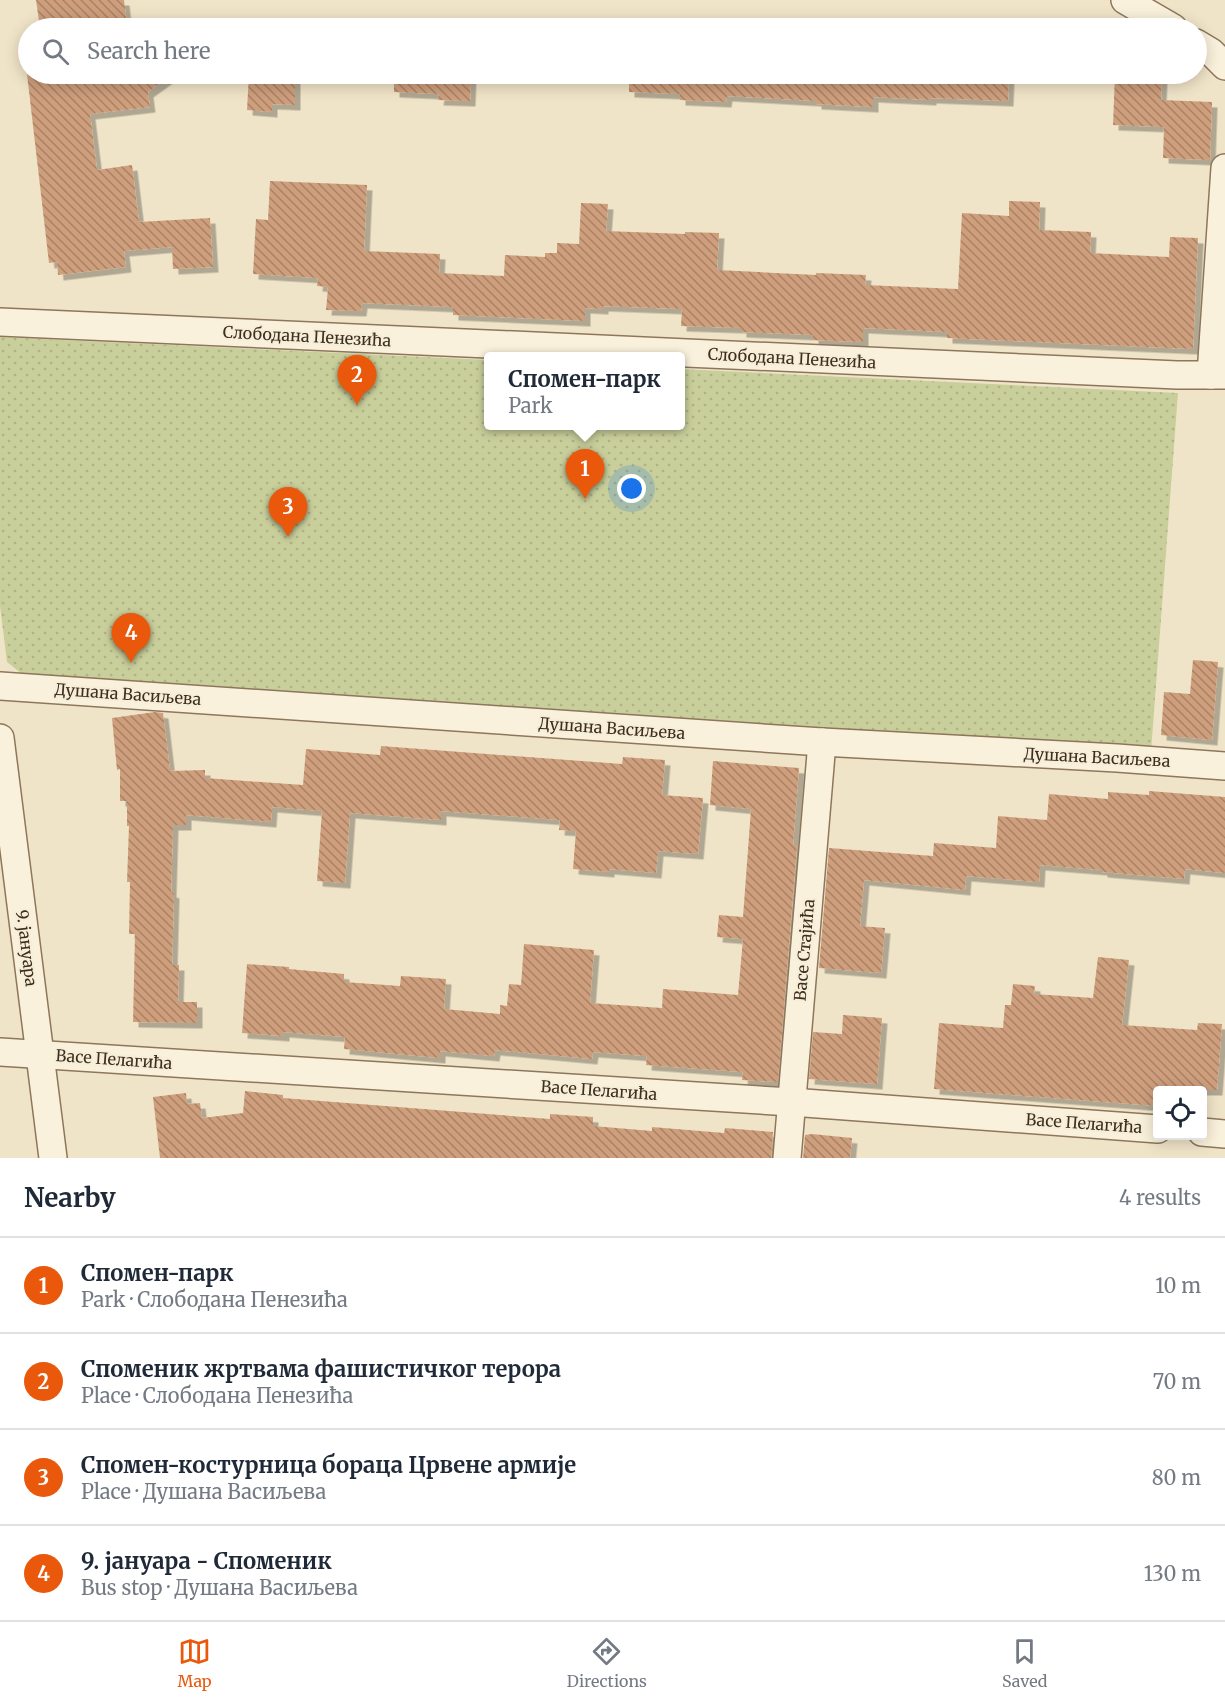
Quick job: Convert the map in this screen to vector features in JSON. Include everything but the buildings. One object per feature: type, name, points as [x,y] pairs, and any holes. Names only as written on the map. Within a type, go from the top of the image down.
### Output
[{"type":"street","points":[[1125,0],[1156,18]]},
{"type":"street","points":[[1207,49],[1225,66]]},
{"type":"street","points":[[1218,375],[1225,168]]},
{"type":"street","name":"Слободана Пенезића","points":[[0,322],[666,352]]},
{"type":"street","name":"Слободана Пенезића","points":[[685,353],[1218,375]]},
{"type":"street","name":"Душана Васиљева","points":[[0,686],[822,742],[1225,765]]},
{"type":"street","name":"9. јануара","points":[[0,738],[53,1158]]},
{"type":"street","name":"Васе Стајића","points":[[787,1158],[822,742]]},
{"type":"street","name":"Васе Пелагића","points":[[0,1052],[791,1102],[1153,1129]]},
{"type":"street","points":[[1207,1132],[1225,1134]]},
{"type":"green space","points":[[0,337],[484,360],[484,430],[685,430],[685,369],[1178,393],[1151,752],[22,674],[7,662],[0,606]]},
{"type":"place","name":"Споменик жртвама фашистичког терора","points":[[357,405]]},
{"type":"place","name":"Спомен-парк","points":[[585,499]]},
{"type":"place","name":"Спомен-костурница бораца Црвене армије","points":[[288,537]]},
{"type":"place","name":"9. јануара - Споменик","points":[[131,663]]}]
